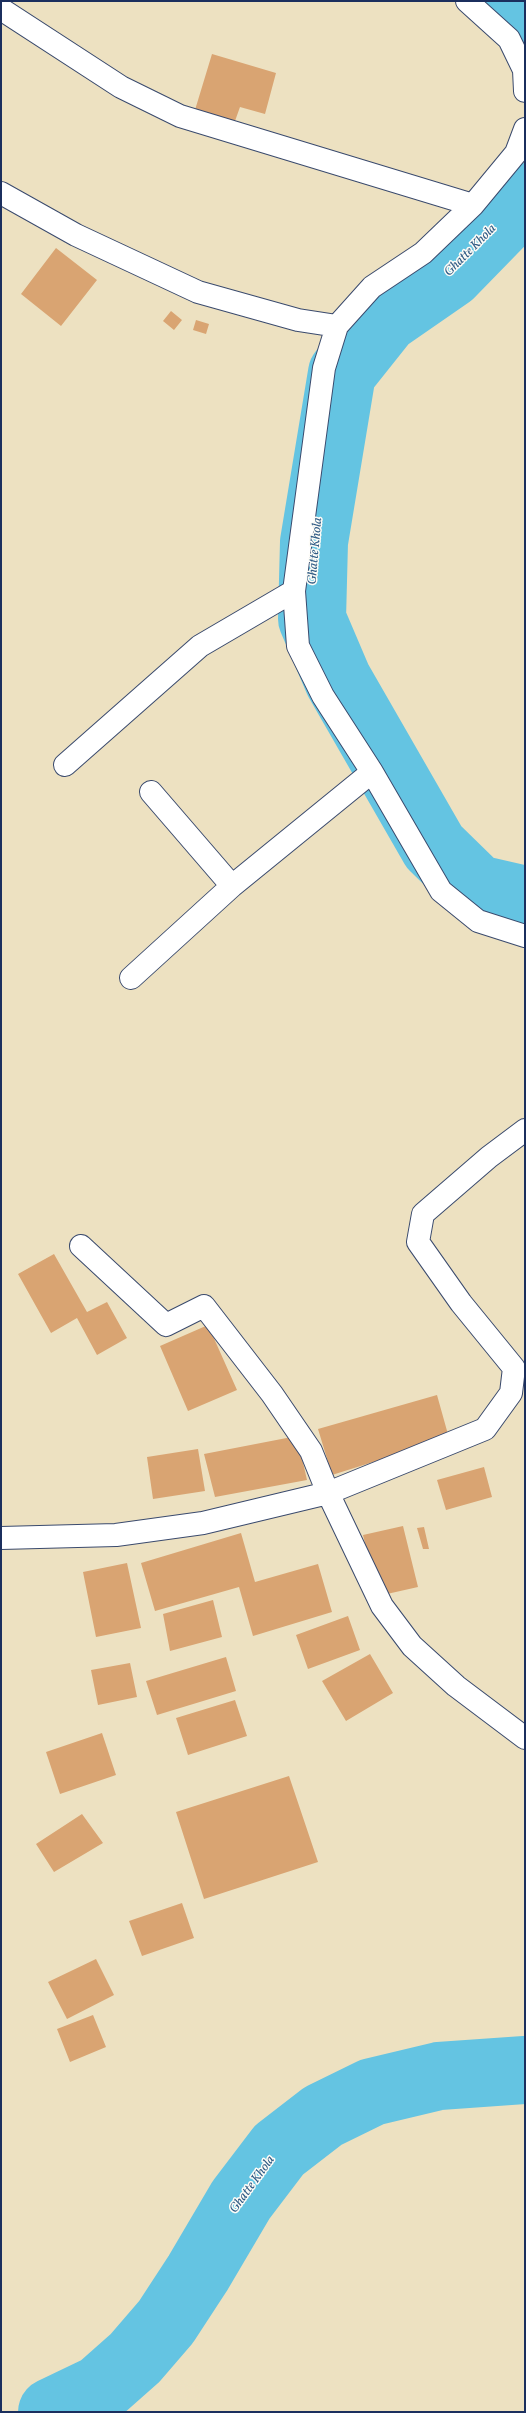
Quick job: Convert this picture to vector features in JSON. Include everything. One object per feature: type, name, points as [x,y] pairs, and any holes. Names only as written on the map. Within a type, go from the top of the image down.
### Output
[{"type":"street","points":[[467,1],[509,39],[524,70],[525,91]]},
{"type":"street","points":[[1,8],[121,87],[180,116],[473,205]]},
{"type":"street","points":[[525,129],[520,154],[473,205],[423,253],[372,287],[337,326],[324,368],[294,590],[298,646],[323,696],[372,772],[441,891],[478,921],[525,936]]},
{"type":"street","points":[[1,193],[76,235],[198,292],[298,320],[337,326]]},
{"type":"street","points":[[65,765],[200,646],[294,590]]},
{"type":"street","points":[[131,978],[232,886],[372,772]]},
{"type":"street","points":[[151,792],[232,886]]},
{"type":"street","points":[[1,1538],[116,1535],[203,1523],[328,1493],[485,1429],[511,1393],[514,1368],[461,1303],[418,1242],[423,1214],[489,1157],[525,1130]]},
{"type":"street","points":[[81,1246],[166,1325],[204,1306],[272,1394],[311,1451],[328,1493],[382,1606],[412,1646],[456,1686],[525,1738]]},
{"type":"building","points":[[212,54],[276,73],[265,114],[240,107],[235,121],[195,110]]},
{"type":"building","points":[[56,248],[97,280],[61,326],[21,294]]},
{"type":"building","points":[[171,311],[182,320],[174,330],[163,321]]},
{"type":"building","points":[[196,320],[209,324],[206,334],[193,330]]},
{"type":"building","points":[[54,1254],[87,1312],[107,1302],[127,1338],[97,1355],[77,1318],[51,1333],[18,1274]]},
{"type":"building","points":[[208,1325],[237,1390],[188,1411],[160,1346]]},
{"type":"building","points":[[437,1395],[449,1438],[332,1475],[318,1429]]},
{"type":"building","points":[[297,1436],[307,1480],[215,1497],[204,1454]]},
{"type":"building","points":[[198,1449],[205,1491],[153,1499],[147,1457]]},
{"type":"building","points":[[484,1467],[492,1497],[446,1510],[437,1480]]},
{"type":"building","points":[[403,1526],[418,1587],[378,1596],[363,1535]]},
{"type":"building","points":[[424,1527],[429,1549],[423,1549],[417,1528]]},
{"type":"building","points":[[241,1533],[255,1582],[318,1564],[332,1612],[253,1636],[239,1587],[155,1611],[141,1563]]},
{"type":"building","points":[[127,1563],[141,1628],[96,1637],[83,1572]]},
{"type":"building","points":[[213,1600],[222,1637],[170,1651],[163,1614]]},
{"type":"building","points":[[348,1616],[360,1650],[308,1669],[296,1635]]},
{"type":"building","points":[[370,1654],[393,1693],[346,1721],[322,1681]]},
{"type":"building","points":[[226,1657],[236,1691],[157,1715],[146,1681]]},
{"type":"building","points":[[130,1663],[137,1697],[98,1705],[91,1670]]},
{"type":"building","points":[[235,1700],[247,1736],[188,1755],[176,1718]]},
{"type":"building","points":[[102,1733],[116,1775],[60,1794],[46,1752]]},
{"type":"building","points":[[289,1776],[318,1862],[204,1899],[176,1812]]},
{"type":"building","points":[[82,1814],[103,1843],[54,1872],[36,1844]]},
{"type":"building","points":[[182,1903],[194,1938],[142,1956],[129,1921]]},
{"type":"building","points":[[96,1959],[114,1995],[67,2019],[48,1982]]},
{"type":"building","points":[[93,2015],[106,2047],[70,2062],[57,2029]]},
{"type":"waterway","name":"Ghatte Khola","points":[[505,1],[525,23]]},
{"type":"waterway","name":"Ghatte Khola","points":[[525,197],[450,274],[385,319],[342,373],[314,542],[312,619],[338,680],[434,847],[477,889],[525,900]]},
{"type":"waterway","name":"Ghatte Khola","points":[[52,2412],[100,2389],[135,2358],[166,2322],[198,2273],[241,2200],[279,2150],[323,2116],[372,2092],[439,2076],[525,2070]]}]
